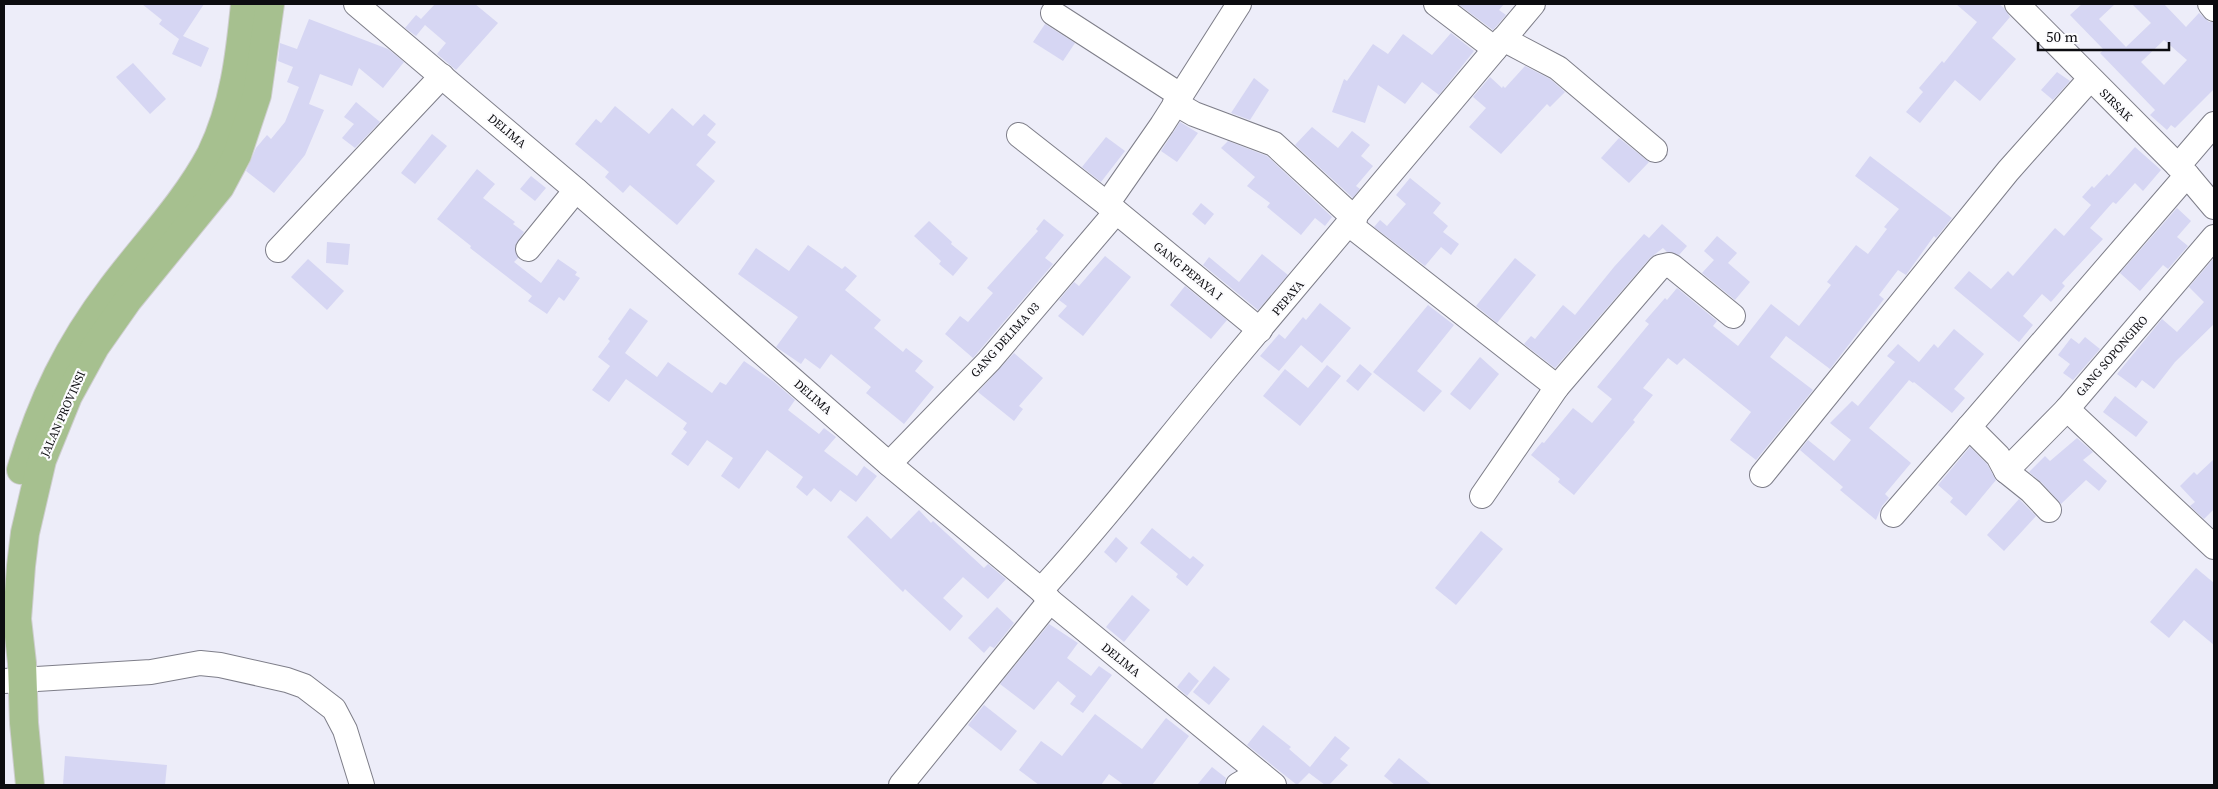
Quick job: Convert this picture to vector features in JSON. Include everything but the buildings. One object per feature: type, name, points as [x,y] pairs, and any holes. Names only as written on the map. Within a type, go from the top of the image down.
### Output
[{"type":"main road","name":"JALAN PROVINSI","points":[[13,785],[10,680],[17,619],[20,566],[30,506],[42,460],[68,396],[95,347],[128,300],[220,187],[237,155],[257,95],[250,69],[245,4]]},
{"type":"main road","name":"JALAN PROVINSI","points":[[4,552],[16,487],[46,396],[90,319],[110,290],[192,185],[211,154],[234,87],[250,69],[270,4]]},
{"type":"main road","name":"JALAN PROVINSI","points":[[10,680],[24,723],[30,785]]},
{"type":"street","name":"DELIMA","points":[[356,4],[576,190],[889,464],[1266,779]]},
{"type":"street","name":"GANG DELIMA 03","points":[[889,464],[989,361],[1112,208],[1178,99],[1239,4]]},
{"type":"street","points":[[1436,4],[1499,44],[1558,68],[1655,150]]},
{"type":"street","name":"PEPAYA","points":[[901,785],[1045,596],[1082,544],[1533,4]]},
{"type":"street","name":"SIRSAK","points":[[2017,4],[2182,171],[2214,207]]},
{"type":"street","points":[[2210,4],[2214,9]]},
{"type":"street","points":[[1053,12],[1178,99],[1194,114],[1274,144],[1352,222],[1557,387]]},
{"type":"street","points":[[278,250],[442,76]]},
{"type":"street","points":[[1762,475],[2008,171],[2090,79]]},
{"type":"street","points":[[1893,516],[2182,171],[2214,124]]},
{"type":"street","name":"GANG PEPAYA I","points":[[1019,135],[1112,208],[1260,330]]},
{"type":"street","points":[[528,249],[576,190]]},
{"type":"street","name":"GANG SOPONGIRO","points":[[2006,471],[2067,409],[2214,237]]},
{"type":"street","points":[[1482,496],[1557,387],[1664,265],[1673,267],[1734,316]]},
{"type":"street","points":[[2067,409],[2214,547]]},
{"type":"street","points":[[1969,427],[1998,456],[2006,471],[2031,490],[2050,510]]},
{"type":"street","points":[[10,680],[151,672],[200,663],[220,665],[287,680],[304,686],[334,709],[345,730],[362,785]]},
{"type":"street","points":[[1238,785],[1266,779]]}]
